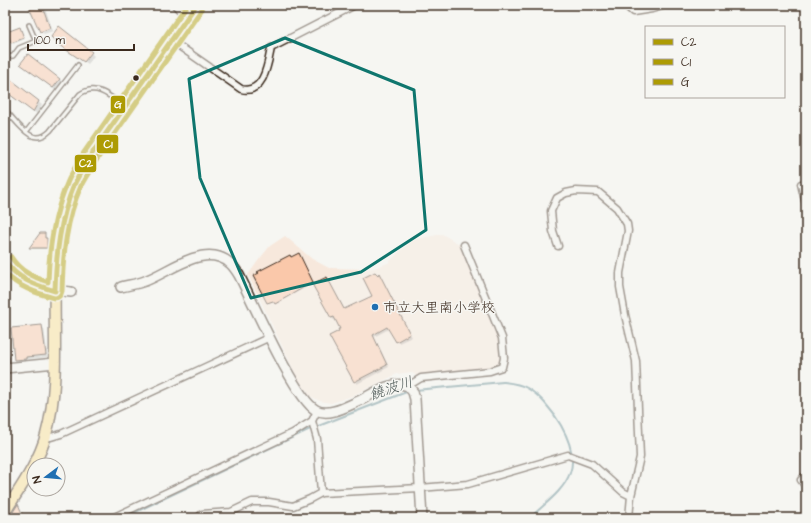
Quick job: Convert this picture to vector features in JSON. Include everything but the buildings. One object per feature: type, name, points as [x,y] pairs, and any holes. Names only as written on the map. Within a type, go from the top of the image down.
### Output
[{"type":"main road","points":[[5,512],[9,500],[34,463],[46,436],[53,401],[55,363],[55,291],[58,234],[72,189],[89,158],[196,5]]},
{"type":"street","points":[[175,5],[187,18]]},
{"type":"street","points":[[172,40],[241,89],[253,89],[263,78],[267,69],[271,48],[355,5]]},
{"type":"street","points":[[625,5],[633,12],[666,5]]},
{"type":"street","points":[[806,183],[801,184],[806,205]]},
{"type":"street","points":[[558,246],[553,231],[550,211],[557,198],[566,193],[576,191],[598,192],[617,208],[627,224],[628,231],[620,272],[620,287],[636,361],[640,457],[631,496],[629,518]]},
{"type":"street","points":[[408,386],[421,378],[490,371],[502,367],[504,358],[502,338],[464,245]]},
{"type":"street","points":[[121,288],[144,281],[185,262],[208,255],[220,257],[231,264],[239,275],[285,367],[304,399],[317,410],[326,412],[338,410],[397,384],[408,386],[413,392],[415,399],[422,518]]},
{"type":"street","points":[[6,265],[14,273],[35,285],[55,291],[71,292]]},
{"type":"street","points":[[46,436],[51,437],[61,434],[270,337]]},
{"type":"street","points":[[5,358],[5,368],[55,363]]},
{"type":"street","points":[[317,410],[313,424],[317,439],[321,493]]},
{"type":"street","points":[[112,518],[313,424]]},
{"type":"street","points":[[198,518],[202,514],[231,512],[252,502],[269,502],[293,506],[321,493],[468,484],[568,455],[592,464],[623,492],[631,496]]},
{"type":"street","points":[[806,474],[801,480],[806,487]]},
{"type":"lane","points":[[5,57],[13,56],[19,48],[36,42],[29,25]]},
{"type":"lane","points":[[26,132],[78,65]]},
{"type":"lane","points":[[5,110],[26,132],[35,137],[40,137],[46,135],[80,94],[90,90],[101,91],[125,107]]},
{"type":"highlighted area","points":[[285,38],[414,90],[426,230],[361,272],[251,298],[200,178],[189,79]]},
{"type":"shaded area","name":"市立大里南小学校","points":[[442,234],[461,245],[500,339],[501,360],[497,366],[494,368],[418,377],[411,372],[397,374],[352,396],[331,403],[320,401],[310,396],[296,375],[248,275],[270,246],[285,236],[312,259],[329,268],[365,269],[374,268],[388,263],[412,240]]},
{"type":"shaded area","points":[[339,512],[343,518],[217,518],[231,516]]},
{"type":"waterway","name":"饒波川","points":[[415,390],[503,382],[527,388],[545,403],[561,425],[567,438],[571,450],[572,462],[570,473],[563,486],[530,518]]},
{"type":"waterway","name":"饒波川","points":[[123,518],[308,430],[409,391]]},
{"type":"transit line","name":"G","points":[[11,257],[18,266],[27,273],[48,282],[53,230],[59,205],[70,178],[83,154],[187,5]]},
{"type":"transit line","name":"C2","points":[[5,261],[21,277],[34,284],[55,291],[56,264],[62,224],[69,198],[76,182],[89,158],[196,5]]},
{"type":"transit line","name":"C1","points":[[5,273],[21,286],[34,292],[54,298],[60,295],[62,291],[66,238],[76,199],[83,183],[95,162],[202,9]]},
{"type":"place","name":"市立大里南小学校","points":[[375,307]]}]
